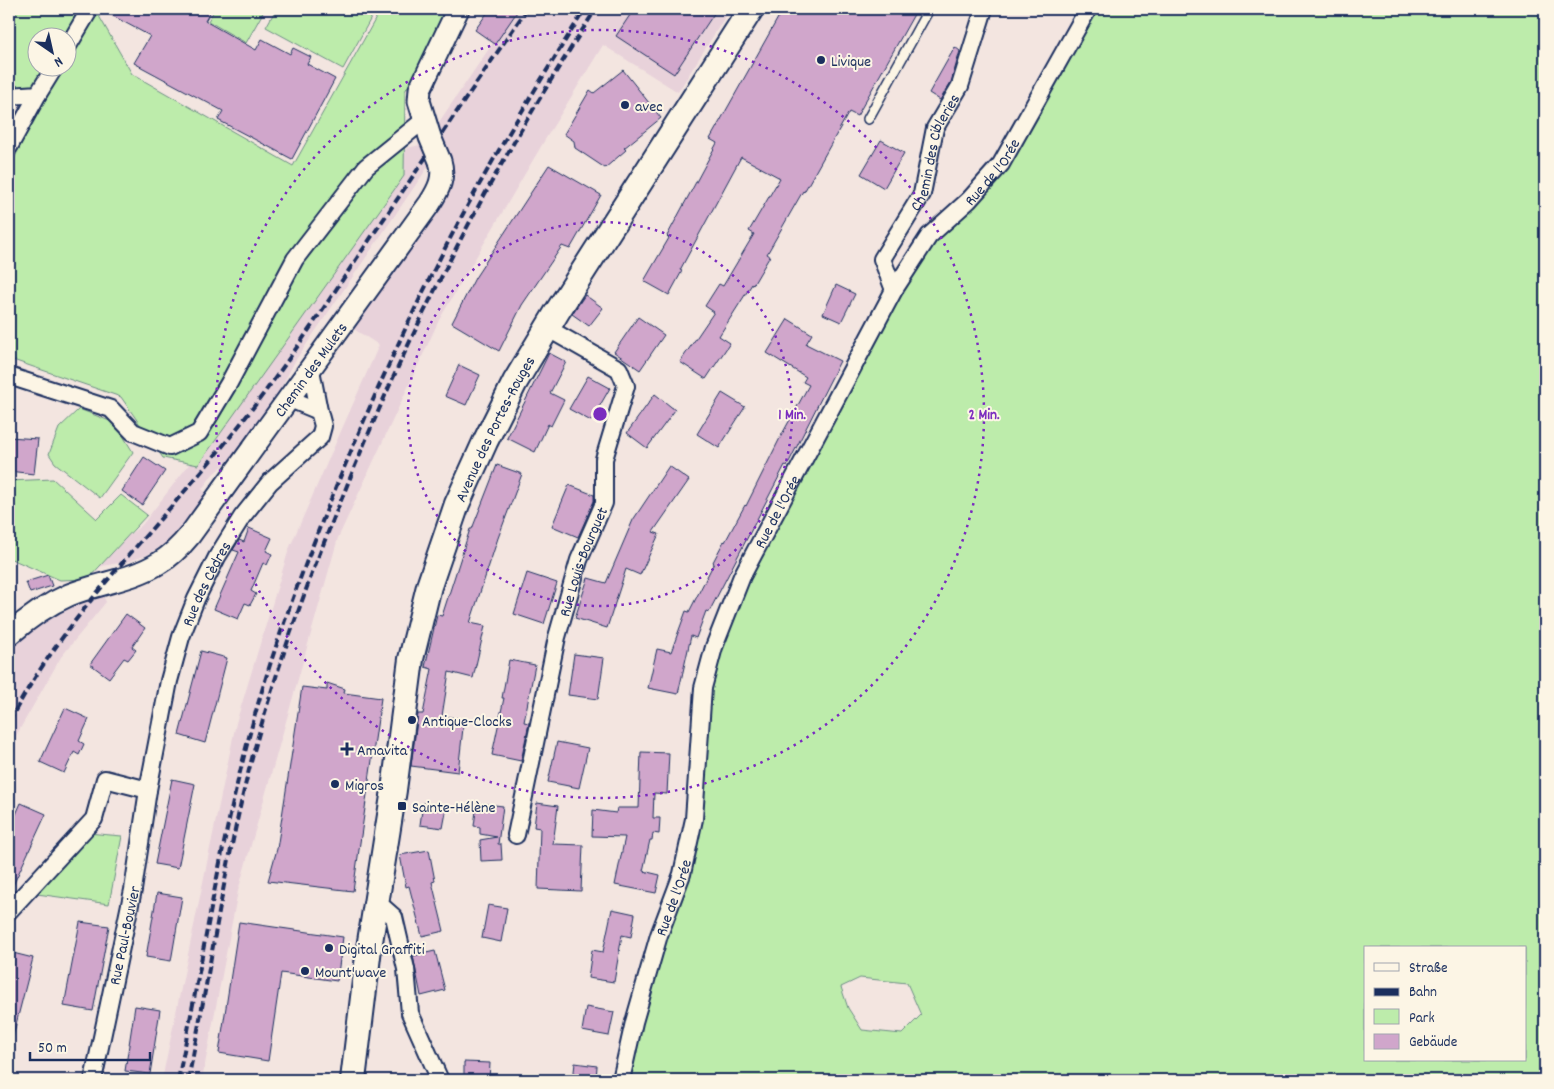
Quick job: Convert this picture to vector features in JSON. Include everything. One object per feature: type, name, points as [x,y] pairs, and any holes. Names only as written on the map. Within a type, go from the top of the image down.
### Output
[{"type":"main road","name":"Avenue des Portes-Rouges","points":[[353,1080],[369,948],[412,659],[429,586],[457,504],[484,442],[546,328],[750,9]]},
{"type":"street","points":[[78,29],[90,9]]},
{"type":"street","name":"Chemin des Mulets","points":[[9,636],[29,618],[52,603],[83,590],[140,572],[158,564],[170,555],[190,535],[204,517],[290,399],[435,194],[442,173],[440,161],[427,129],[419,101],[420,89],[458,9]]},
{"type":"street","name":"Chemin des Cibleries","points":[[894,290],[882,259],[922,194],[935,128],[960,86],[984,9]]},
{"type":"street","name":"Rue de l'Orée","points":[[622,1080],[634,1022],[659,935],[682,874],[694,819],[703,688],[714,647],[742,576],[894,290],[930,236],[969,200],[1001,164],[1088,9]]},
{"type":"street","points":[[9,147],[48,78]]},
{"type":"street","points":[[9,96],[38,94]]},
{"type":"street","points":[[9,376],[112,409],[133,432],[170,447],[199,433],[229,383],[295,259],[366,167],[427,129]]},
{"type":"street","name":"Rue Louis-Bourguet","points":[[516,835],[556,637],[579,560],[604,503],[604,459],[626,386],[619,369],[546,328]]},
{"type":"street","name":"Rue des Cèdres","points":[[148,790],[169,681],[181,637],[196,599],[228,538],[256,498],[270,482],[320,437],[323,426],[310,370]]},
{"type":"street","points":[[290,399],[319,410]]},
{"type":"street","points":[[9,912],[94,819],[105,779],[148,790]]},
{"type":"street","name":"Rue Paul-Bouvier","points":[[93,1080],[133,890],[148,790]]},
{"type":"street","points":[[377,902],[394,917],[406,969],[410,1013],[440,1080]]},
{"type":"lane","points":[[868,119],[928,9]]},
{"type":"shaded area","points":[[516,9],[730,9],[678,92],[603,45],[439,320],[338,538],[238,891],[202,1080],[162,1080],[236,723],[289,549],[379,345],[352,328],[455,178],[443,145],[295,361],[272,405],[236,455],[213,474],[202,489],[207,494],[180,529],[163,545],[147,555],[130,561],[86,569],[142,525],[253,382],[286,322],[407,148],[424,144]]},
{"type":"shaded area","points":[[103,595],[106,602],[61,657],[9,748],[9,651],[16,639],[55,611],[92,597]]},
{"type":"green space","points":[[17,9],[95,9],[132,74],[293,166],[381,9],[448,9],[444,27],[405,91],[404,176],[198,465],[163,458],[121,397],[13,360],[9,380],[9,170],[47,89],[9,90],[9,27]]},
{"type":"green space","points":[[215,9],[265,9],[246,43],[208,21]]},
{"type":"green space","points":[[276,9],[376,9],[343,69],[266,27]]},
{"type":"green space","points":[[1088,9],[1545,9],[1545,1080],[621,1080],[682,874],[714,647],[929,236],[1001,164]],"holes":[[[860,978],[907,983],[921,1015],[902,1034],[862,1030],[848,1008],[841,987]]]},
{"type":"green space","points":[[79,409],[115,423],[133,452],[100,498],[55,463],[49,454],[59,428]]},
{"type":"green space","points":[[53,479],[97,519],[121,495],[147,515],[88,579],[60,580],[9,558],[9,481]]},
{"type":"green space","points":[[87,833],[122,836],[109,904],[30,893]]},
{"type":"building","points":[[100,9],[212,9],[205,21],[256,50],[262,39],[290,54],[293,48],[311,57],[307,64],[335,79],[292,159],[218,120],[223,111],[134,63],[150,36]]},
{"type":"building","points":[[490,9],[519,9],[495,44],[475,30]]},
{"type":"building","points":[[634,9],[717,9],[674,74],[616,36]]},
{"type":"building","name":"Livique","points":[[783,9],[917,9],[857,116],[849,112],[767,254],[770,256],[719,336],[730,343],[706,379],[680,362],[714,312],[705,306],[719,284],[723,286],[754,234],[749,231],[780,178],[741,157],[680,270],[682,271],[669,295],[644,281],[669,238],[667,236],[717,143],[710,139]]},
{"type":"building","points":[[955,47],[960,51],[951,82],[940,100],[929,93]]},
{"type":"building","points":[[623,70],[661,118],[624,148],[626,150],[605,168],[575,148],[574,141],[564,134],[590,90],[594,93]]},
{"type":"building","points":[[881,140],[904,153],[884,188],[861,174]]},
{"type":"building","points":[[549,165],[601,195],[570,249],[562,246],[522,305],[499,351],[452,323],[475,278]]},
{"type":"building","points":[[836,285],[855,294],[841,322],[823,314]]},
{"type":"building","points":[[585,295],[603,308],[589,326],[572,314]]},
{"type":"building","points":[[638,317],[664,335],[640,370],[614,352]]},
{"type":"building","points":[[788,319],[812,334],[806,344],[840,361],[787,466],[785,465],[709,612],[706,611],[696,638],[691,636],[678,694],[648,688],[657,649],[671,652],[686,611],[689,612],[724,541],[746,506],[809,385],[803,382],[806,377],[767,353]]},
{"type":"building","points":[[549,353],[566,362],[550,393],[564,400],[551,426],[548,424],[535,452],[507,438]]},
{"type":"building","points":[[459,365],[480,375],[466,405],[445,396]]},
{"type":"building","points":[[588,376],[610,388],[591,421],[569,409]]},
{"type":"building","points":[[722,393],[745,407],[719,448],[697,434]]},
{"type":"building","points":[[655,394],[675,410],[647,448],[627,433]]},
{"type":"building","points":[[9,437],[38,439],[34,474],[9,471]]},
{"type":"building","points":[[144,457],[165,471],[142,505],[122,491]]},
{"type":"building","points":[[497,465],[522,474],[498,538],[470,623],[485,626],[473,678],[449,672],[442,716],[464,719],[458,772],[411,766],[418,714],[423,714],[432,669],[425,667],[437,615],[442,616],[470,529],[472,529]]},
{"type":"building","points":[[669,466],[689,480],[653,532],[659,534],[640,575],[626,569],[607,628],[575,618],[588,578],[606,583],[633,520]]},
{"type":"building","points":[[569,485],[594,495],[594,501],[578,537],[552,526]]},
{"type":"building","points":[[249,528],[272,538],[266,551],[272,554],[267,565],[263,563],[251,591],[256,594],[250,605],[245,603],[238,619],[214,609],[239,552],[233,550],[239,540],[244,542]]},
{"type":"building","points":[[527,573],[557,583],[544,624],[514,614]]},
{"type":"building","points":[[48,575],[52,586],[30,593],[26,582]]},
{"type":"building","points":[[126,614],[145,628],[132,647],[136,650],[128,660],[124,658],[109,678],[90,664]]},
{"type":"building","points":[[201,651],[227,658],[205,743],[179,735]]},
{"type":"building","points":[[574,654],[604,658],[598,699],[568,695]]},
{"type":"building","points":[[509,660],[535,665],[524,722],[529,723],[521,761],[492,755],[504,698],[502,698]]},
{"type":"building","points":[[327,683],[345,689],[344,693],[381,698],[353,891],[268,881],[277,849],[302,687],[327,690]]},
{"type":"building","points":[[65,708],[89,719],[79,741],[84,744],[79,755],[74,752],[64,773],[40,762]]},
{"type":"building","points":[[557,742],[588,748],[579,788],[548,782]]},
{"type":"building","points":[[641,752],[669,753],[667,794],[654,793],[653,818],[660,818],[659,834],[653,833],[643,871],[660,875],[656,893],[615,885],[625,837],[592,836],[593,810],[616,813],[617,808],[639,808]]},
{"type":"building","points":[[172,779],[195,784],[178,868],[155,864]]},
{"type":"building","points":[[21,803],[46,814],[9,894],[9,830]]},
{"type":"building","points":[[423,803],[447,807],[443,828],[420,825]]},
{"type":"building","points":[[477,803],[503,806],[498,844],[501,844],[502,860],[481,861],[480,840],[497,837],[480,834],[480,827],[474,826]]},
{"type":"building","points":[[537,803],[558,806],[553,844],[583,845],[581,891],[538,889],[540,828],[534,827]]},
{"type":"building","points":[[429,850],[435,881],[432,882],[444,931],[422,936],[409,886],[406,887],[400,855]]},
{"type":"building","points":[[157,893],[182,897],[171,961],[146,957]]},
{"type":"building","points":[[488,905],[507,908],[501,942],[482,938]]},
{"type":"building","points":[[612,909],[635,914],[631,937],[622,935],[614,982],[588,978],[592,950],[603,952]]},
{"type":"building","points":[[80,922],[109,926],[93,1011],[64,1006]]},
{"type":"building","points":[[239,922],[343,937],[337,981],[281,973],[268,1061],[219,1053]]},
{"type":"building","points":[[435,951],[445,990],[421,996],[413,956]]},
{"type":"building","points":[[9,952],[33,958],[13,1036],[9,1036]]},
{"type":"building","points":[[135,1006],[160,1010],[150,1074],[125,1071]]},
{"type":"building","points":[[586,1007],[614,1012],[609,1036],[582,1031]]},
{"type":"building","points":[[464,1062],[490,1063],[489,1080],[464,1080]]},
{"type":"building","points":[[575,1063],[597,1066],[596,1080],[573,1080]]},
{"type":"railway","points":[[9,722],[34,680],[90,602],[214,456],[274,379],[527,9]]},
{"type":"railway","points":[[178,1080],[220,863],[239,776],[266,676],[306,564],[375,396],[408,322],[444,250],[507,136],[585,9]]},
{"type":"railway","points":[[188,1080],[228,863],[247,776],[277,673],[319,556],[368,434],[396,371],[457,247],[523,126],[596,9]]},
{"type":"place","name":"Livique","points":[[821,60]]},
{"type":"place","name":"avec","points":[[625,105]]},
{"type":"place","name":"Antique-Clocks","points":[[412,720]]},
{"type":"place","name":"Amavita","points":[[347,749]]},
{"type":"place","name":"Migros","points":[[335,784]]},
{"type":"place","name":"Sainte-Hélène","points":[[402,806]]},
{"type":"place","name":"Digital Graffiti","points":[[329,948]]},
{"type":"place","name":"Mount'wave","points":[[305,971]]}]
